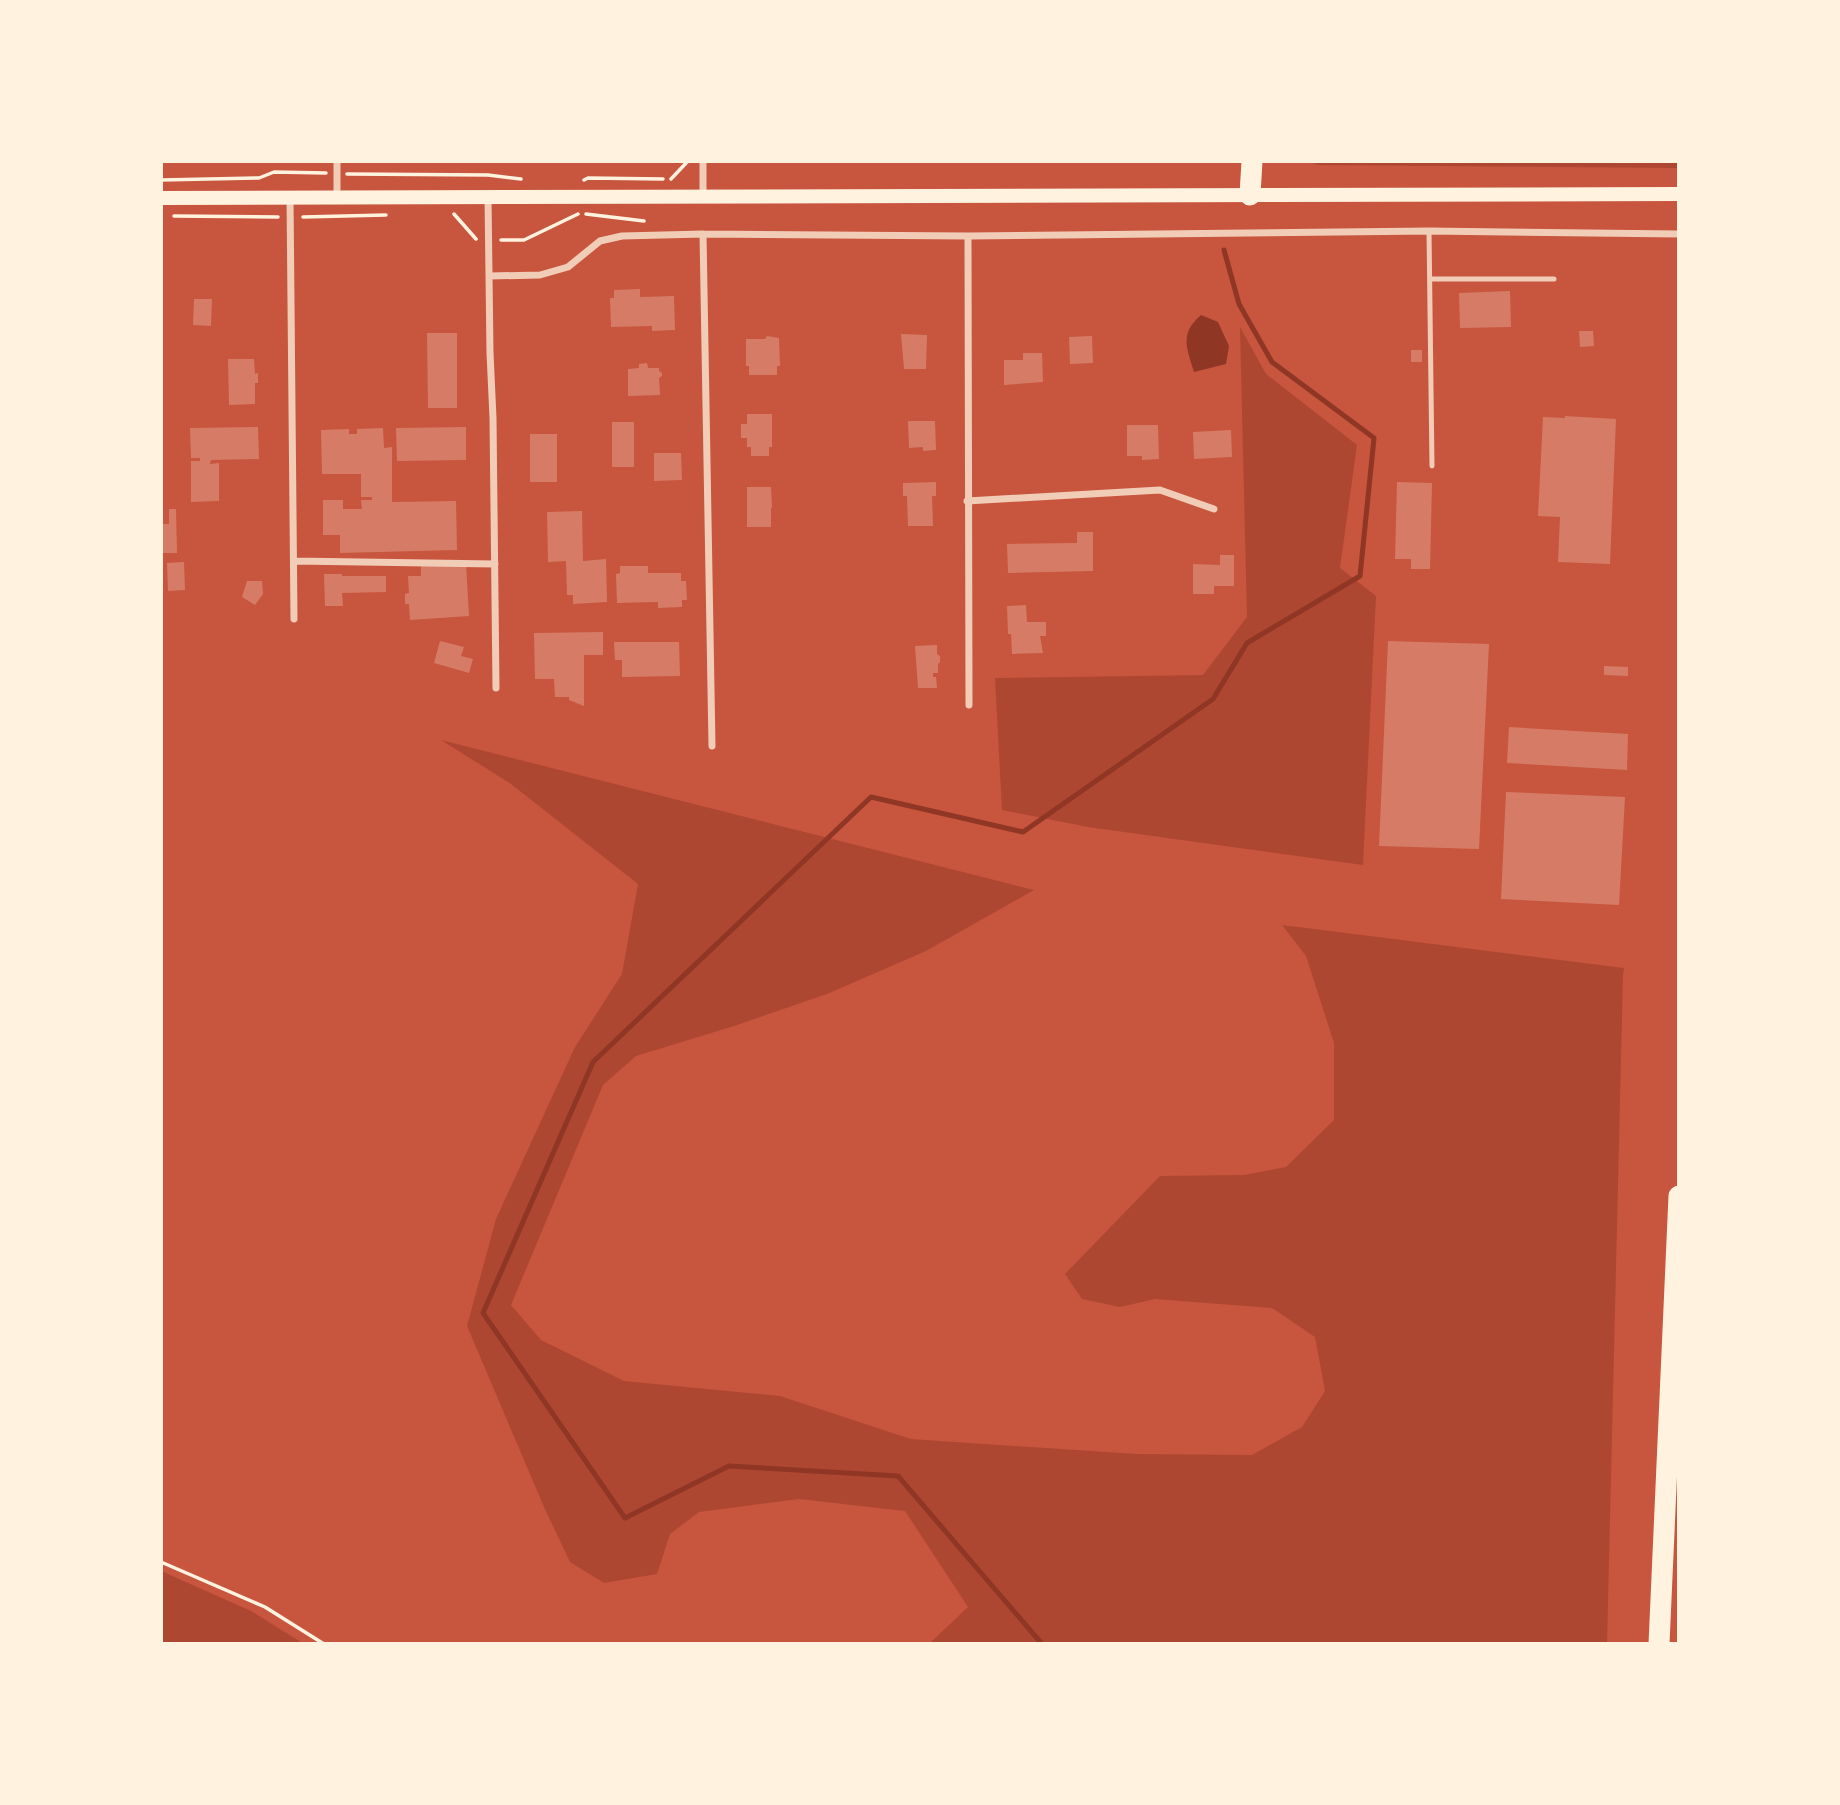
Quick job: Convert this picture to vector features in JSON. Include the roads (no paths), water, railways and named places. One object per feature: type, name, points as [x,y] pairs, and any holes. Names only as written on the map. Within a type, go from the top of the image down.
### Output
[{"type":"highway","points":[[1250,195],[1252,161]]},
{"type":"highway","points":[[1659,1644],[1679,1196]]},
{"type":"main road","points":[[161,198],[1679,194]]},
{"type":"street","points":[[337,161],[337,197]]},
{"type":"street","points":[[703,161],[703,197]]},
{"type":"street","points":[[290,197],[294,619]]},
{"type":"street","points":[[488,197],[490,353],[494,418],[496,688]]},
{"type":"street","points":[[489,276],[541,275],[568,267],[600,241],[622,236],[968,236],[1429,231],[1679,234]]},
{"type":"street","points":[[703,234],[712,746]]},
{"type":"street","points":[[968,236],[969,705]]},
{"type":"street","points":[[967,501],[1160,490],[1214,509]]},
{"type":"street","points":[[294,561],[495,564]]},
{"type":"lane","points":[[1429,231],[1432,466]]},
{"type":"lane","points":[[1431,279],[1554,279]]},
{"type":"waterway","points":[[1042,1644],[898,1476],[729,1466],[625,1518],[483,1313],[593,1062],[871,797],[1023,832],[1213,699],[1247,643],[1360,576],[1374,438],[1272,362],[1239,304],[1224,250]]}]
